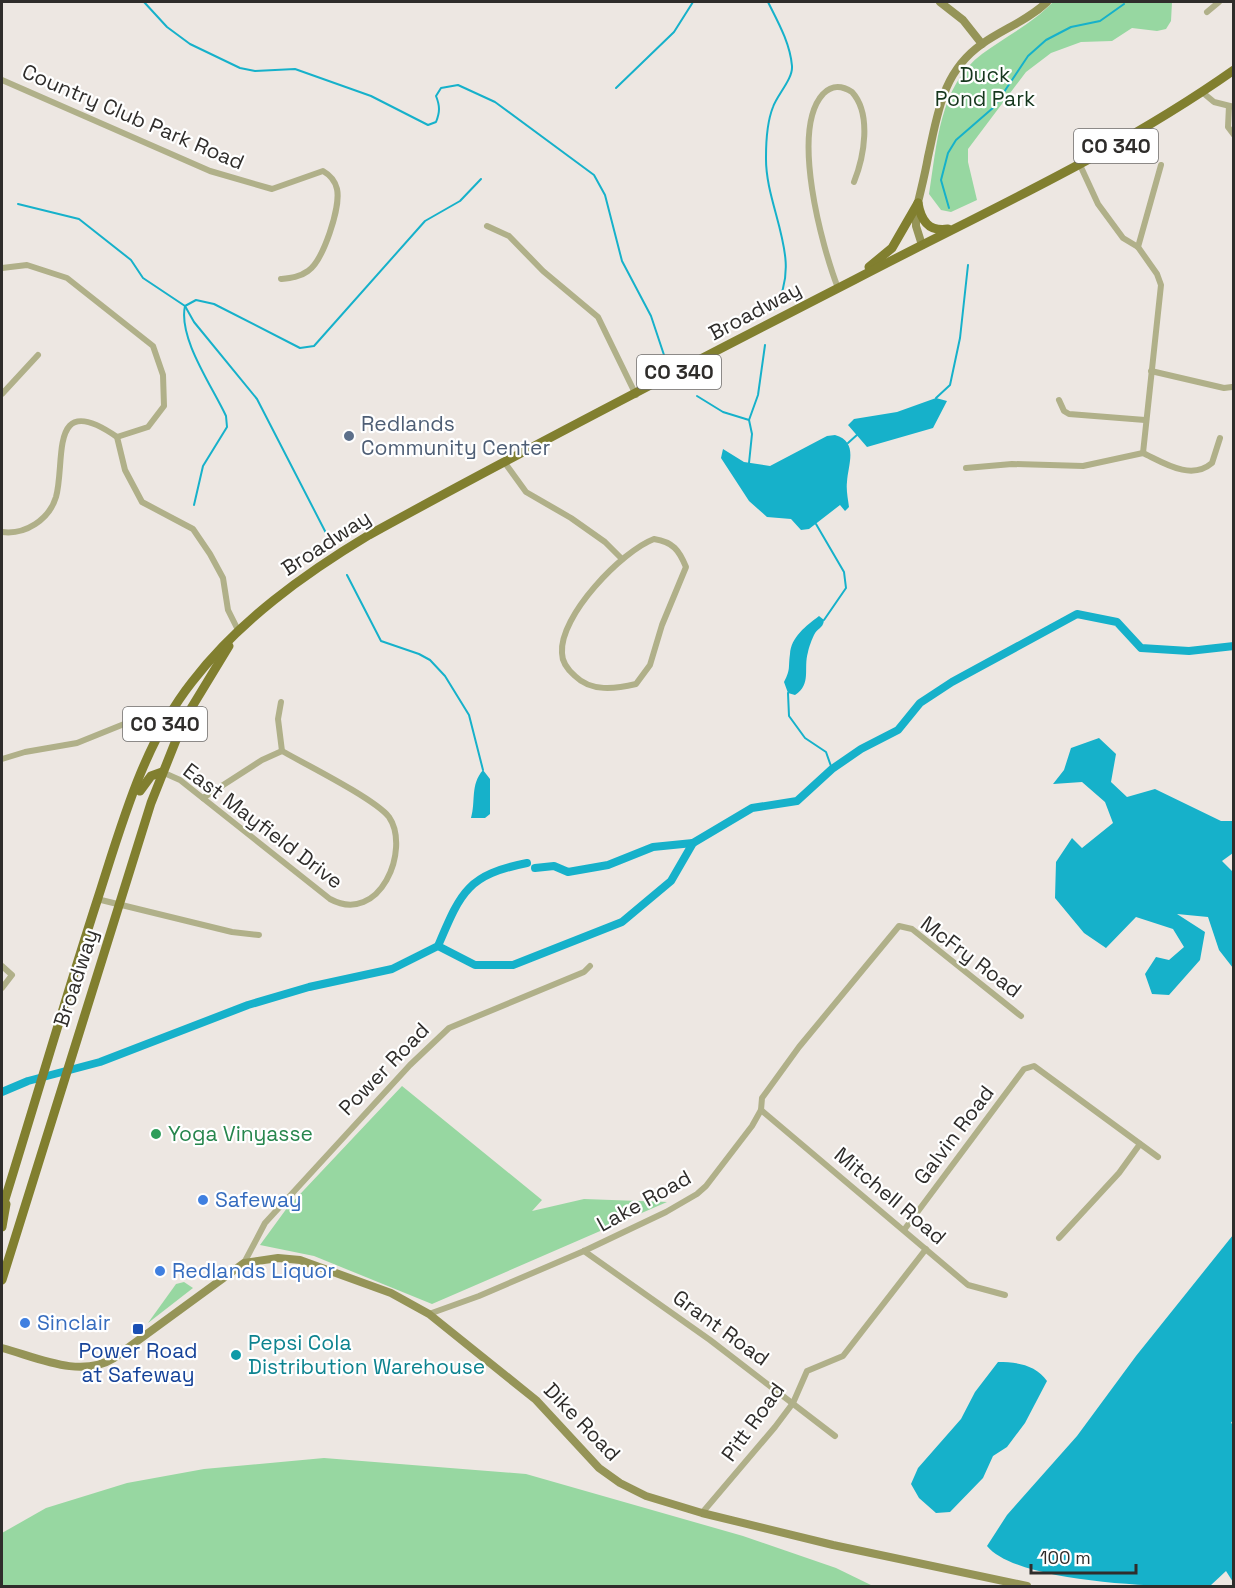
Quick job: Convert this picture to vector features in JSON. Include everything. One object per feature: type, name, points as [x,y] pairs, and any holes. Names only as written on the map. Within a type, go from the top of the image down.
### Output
[{"type":"main road","name":"Broadway","points":[[2,1209],[119,833],[165,723],[207,663],[239,632],[295,583],[330,559],[505,462],[853,280],[1080,165],[1139,132],[1233,70]]},
{"type":"main road","points":[[918,203],[922,219],[928,226],[942,230],[962,225]]},
{"type":"main road","points":[[853,280],[892,248],[918,203]]},
{"type":"main road","name":"Broadway","points":[[2,1280],[5,1258],[63,1085],[118,905],[162,772],[195,699],[239,632]]},
{"type":"main road","points":[[119,833],[142,786],[152,776],[162,772]]},
{"type":"main road","points":[[2,1196],[15,1167]]},
{"type":"main road","points":[[2,1227],[15,1167]]},
{"type":"street","points":[[940,2],[963,20],[982,44]]},
{"type":"street","points":[[922,245],[916,226],[918,203],[945,88],[958,66],[982,44],[1021,22],[1047,2]]},
{"type":"street","points":[[1207,12],[1219,2]]},
{"type":"street","name":"Country Club Park Road","points":[[2,80],[210,171],[272,189],[322,171],[331,176],[337,190],[334,213],[322,256],[309,271],[281,279]]},
{"type":"street","points":[[838,288],[825,255],[809,164],[810,127],[814,108],[827,90],[836,86],[852,92],[863,114],[861,154],[854,182]]},
{"type":"street","points":[[1202,92],[1214,102],[1231,106],[1228,127],[1233,135]]},
{"type":"street","points":[[1080,165],[1098,204],[1123,238],[1138,247],[1157,274],[1161,285],[1143,453]]},
{"type":"street","points":[[1138,247],[1161,165]]},
{"type":"street","points":[[487,225],[509,236],[543,271],[598,317],[636,395]]},
{"type":"street","points":[[2,268],[27,265],[67,278],[153,346],[163,375],[164,406],[148,427],[117,437]]},
{"type":"street","points":[[2,394],[38,355]]},
{"type":"street","points":[[1151,371],[1233,387]]},
{"type":"street","points":[[1059,400],[1064,411],[1069,414],[1145,420]]},
{"type":"street","points":[[2,531],[20,531],[35,525],[52,506],[56,496],[61,444],[67,429],[79,422],[100,425],[117,437],[125,470],[142,502],[193,529],[210,554],[223,578],[228,610],[239,632]]},
{"type":"street","points":[[966,468],[1012,464],[1083,466],[1143,453],[1176,468],[1198,471],[1212,463],[1220,438]]},
{"type":"street","points":[[505,462],[526,492],[571,518],[604,542],[622,560]]},
{"type":"street","points":[[654,539],[670,543],[680,551],[686,567],[644,675],[636,684],[620,687],[594,687],[578,680],[567,669],[561,652],[564,634],[583,601],[622,560],[640,544],[654,539]]},
{"type":"street","points":[[203,798],[244,771],[282,751],[278,720],[281,702]]},
{"type":"street","points":[[2,759],[25,752],[77,743],[139,718],[165,723]]},
{"type":"street","name":"East Mayfield Drive","points":[[162,772],[180,780],[330,899],[342,906],[355,907],[365,904],[387,882],[394,858],[396,838],[388,817],[379,807],[282,751]]},
{"type":"street","points":[[98,899],[232,932],[259,935]]},
{"type":"street","name":"McFry Road","points":[[899,926],[912,929],[1021,1016]]},
{"type":"street","name":"Lake Road","points":[[429,1314],[479,1296],[584,1251],[666,1212],[697,1194],[706,1186],[752,1126],[760,1110],[762,1098],[799,1047],[899,926]]},
{"type":"street","points":[[2,966],[12,975],[2,988]]},
{"type":"street","name":"Power Road","points":[[2,1347],[70,1366],[85,1368],[106,1363],[244,1263],[265,1222],[410,1065],[449,1028],[584,972],[590,966]]},
{"type":"street","name":"Galvin Road","points":[[904,1230],[1024,1069],[1034,1066],[1140,1144]]},
{"type":"street","name":"Mitchell Road","points":[[760,1110],[968,1285],[1005,1295]]},
{"type":"street","points":[[1059,1238],[1119,1173],[1140,1144],[1158,1157]]},
{"type":"street","name":"Pitt Road","points":[[702,1513],[793,1402],[807,1371],[843,1356],[926,1249]]},
{"type":"street","name":"Grant Road","points":[[584,1251],[702,1334],[835,1436]]},
{"type":"street","name":"Dike Road","points":[[244,1263],[278,1258],[314,1264],[391,1293],[429,1314],[536,1400],[609,1476],[646,1496],[702,1513],[943,1570],[1027,1587]]},
{"type":"green space","name":"Duck Pond Park","points":[[1053,2],[1172,2],[1171,21],[1166,29],[1157,31],[1132,28],[1112,41],[1081,42],[1051,53],[1026,72],[968,149],[968,162],[977,200],[951,212],[941,210],[929,194],[942,118],[957,82],[982,54],[1028,23]]},
{"type":"green space","points":[[402,1086],[542,1200],[532,1211],[584,1199],[667,1202],[432,1304],[314,1256],[260,1245],[287,1208]]},
{"type":"green space","points":[[184,1282],[193,1288],[148,1323],[176,1284]]},
{"type":"green space","points":[[324,1458],[526,1474],[743,1536],[836,1568],[873,1586],[2,1586],[2,1533],[46,1508],[127,1483],[204,1469]]},
{"type":"water","points":[[936,398],[947,401],[933,428],[867,447],[848,425],[854,419],[897,412]]},
{"type":"water","points":[[835,435],[842,438],[850,448],[847,485],[849,507],[845,511],[840,505],[809,529],[801,530],[791,519],[767,517],[749,501],[721,458],[723,449],[744,462],[770,466],[827,436]]},
{"type":"water","points":[[819,616],[824,620],[809,648],[804,686],[795,695],[788,693],[784,682],[793,642],[800,632]]},
{"type":"water","points":[[1099,738],[1116,754],[1111,782],[1127,797],[1155,789],[1221,821],[1233,821],[1233,853],[1222,861],[1233,872],[1233,968],[1219,950],[1208,917],[1177,914],[1205,932],[1200,960],[1169,995],[1152,994],[1145,974],[1156,957],[1169,960],[1184,947],[1173,929],[1136,917],[1106,948],[1084,933],[1055,898],[1056,862],[1072,838],[1082,848],[1113,823],[1105,802],[1082,782],[1053,784],[1064,770],[1071,748]]},
{"type":"water","points":[[483,770],[490,779],[490,814],[485,818],[471,818],[476,781]]},
{"type":"water","points":[[1233,1235],[1234,1418],[1231,1423],[1234,1425],[1233,1582],[1226,1571],[1210,1586],[1160,1586],[1092,1581],[1028,1568],[1003,1558],[987,1546],[1007,1515],[1077,1436],[1136,1356]]},
{"type":"water","points":[[998,1362],[1032,1368],[1047,1381],[1025,1423],[1007,1447],[993,1456],[983,1478],[950,1512],[936,1513],[919,1498],[911,1484],[918,1468],[961,1419],[975,1392]]},
{"type":"waterway","points":[[144,2],[167,27],[190,44],[240,68],[255,71],[295,69],[371,96],[428,125],[436,122],[439,109],[436,96],[441,88],[458,85],[495,102],[594,175],[605,195],[622,261],[651,316],[664,355]]},
{"type":"waterway","points":[[616,88],[674,32],[693,2]]},
{"type":"waterway","points":[[768,2],[786,41],[792,66],[790,76],[773,107],[767,139],[767,176],[785,253],[786,272],[783,291],[774,309]]},
{"type":"waterway","points":[[949,208],[941,180],[948,153],[956,140],[994,107],[1028,56],[1046,40],[1071,27],[1100,21],[1124,4]]},
{"type":"waterway","points":[[194,505],[203,466],[227,427],[226,416],[191,347],[184,319],[185,306],[196,300],[214,304],[300,348],[314,346],[425,221],[460,201],[481,179]]},
{"type":"waterway","points":[[18,204],[79,219],[131,260],[143,278],[185,306],[194,322],[257,399],[326,533]]},
{"type":"waterway","points":[[936,398],[950,385],[960,338],[968,265]]},
{"type":"waterway","points":[[749,420],[758,395],[765,345]]},
{"type":"waterway","points":[[697,396],[723,412],[749,420],[752,434],[749,463]]},
{"type":"waterway","points":[[848,443],[858,434]]},
{"type":"waterway","points":[[816,524],[844,572],[846,588],[824,620]]},
{"type":"waterway","points":[[347,575],[381,641],[430,660],[445,676],[469,715],[483,770]]},
{"type":"waterway","points":[[438,946],[475,965],[513,965],[622,922],[671,881],[693,843],[752,808],[797,801],[832,769],[861,749],[898,730],[920,703],[952,682],[1077,614],[1117,622],[1141,648],[1189,651],[1234,646]]},
{"type":"waterway","points":[[788,693],[789,716],[805,738],[826,752],[832,769]]},
{"type":"waterway","points":[[535,868],[554,866],[568,872],[608,865],[653,847],[693,843]]},
{"type":"waterway","points":[[2,1092],[28,1081],[100,1062],[248,1005],[309,987],[392,969],[438,946],[460,899],[479,880],[491,873],[527,863]]},
{"type":"place","name":"Redlands Community Center","points":[[349,436]]},
{"type":"place","name":"Yoga Vinyasse","points":[[156,1134]]},
{"type":"place","name":"Safeway","points":[[203,1200]]},
{"type":"place","name":"Redlands Liquor","points":[[160,1271]]},
{"type":"place","name":"Sinclair","points":[[25,1323]]},
{"type":"place","name":"Power Road at Safeway","points":[[138,1329]]},
{"type":"place","name":"Pepsi Cola Distribution Warehouse","points":[[236,1355]]}]
